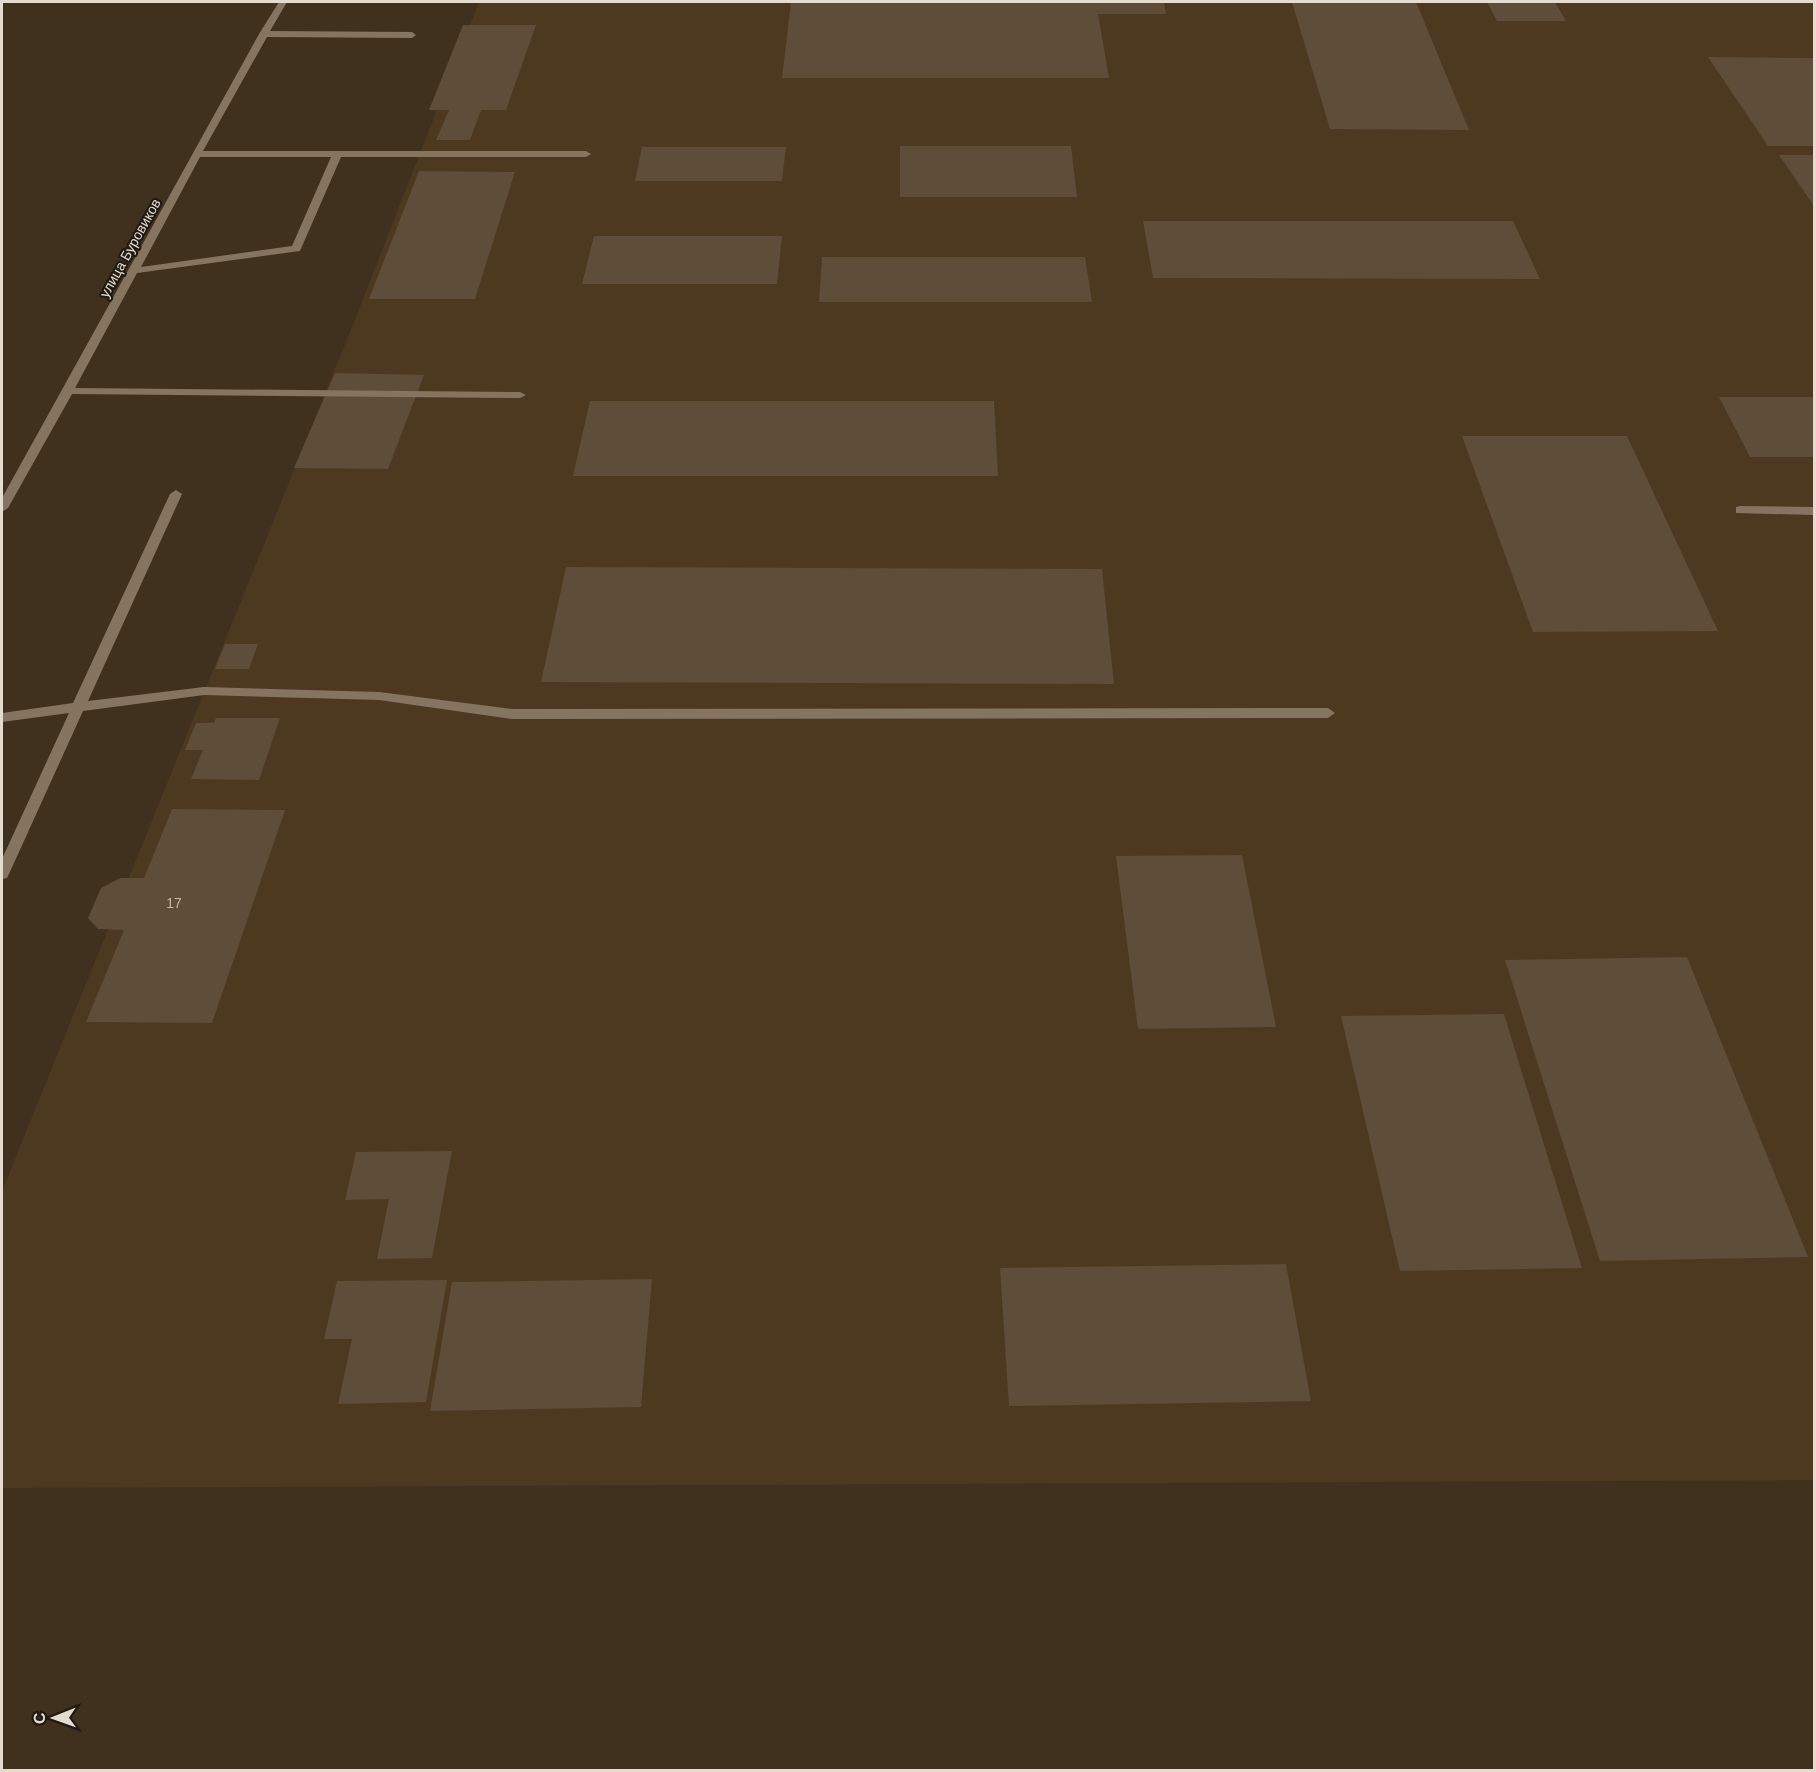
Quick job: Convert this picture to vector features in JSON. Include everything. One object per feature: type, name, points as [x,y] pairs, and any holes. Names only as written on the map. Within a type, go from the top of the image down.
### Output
[{"type":"street","name":"улица Буровиков","points":[[2,508],[69,392],[132,271],[283,2]]},
{"type":"street","points":[[264,34],[412,35]]},
{"type":"street","points":[[198,154],[586,154]]},
{"type":"street","points":[[132,271],[296,249],[337,155]]},
{"type":"street","points":[[69,392],[520,395]]},
{"type":"street","points":[[2,874],[176,494]]},
{"type":"street","points":[[1740,510],[1815,511]]},
{"type":"street","points":[[2,717],[204,691],[379,696],[512,714],[1328,713]]},
{"type":"shaded area","points":[[479,2],[1814,2],[1814,1480],[2,1488],[2,1191],[354,322]]},
{"type":"building","points":[[791,2],[1164,2],[1166,14],[1098,14],[1109,78],[782,78]]},
{"type":"building","points":[[1292,2],[1416,2],[1469,130],[1330,129]]},
{"type":"building","points":[[1487,2],[1555,2],[1566,21],[1497,21]]},
{"type":"building","points":[[463,25],[536,25],[506,110],[481,110],[470,140],[436,140],[449,110],[429,110]]},
{"type":"building","points":[[1708,57],[1814,58],[1814,146],[1768,146]]},
{"type":"building","points":[[900,146],[1071,146],[1077,197],[900,197]]},
{"type":"building","points":[[642,147],[786,147],[782,181],[635,181]]},
{"type":"building","points":[[1779,155],[1814,155],[1814,206]]},
{"type":"building","points":[[419,171],[515,172],[475,299],[369,299]]},
{"type":"building","points":[[1143,221],[1513,221],[1540,279],[1153,278]]},
{"type":"building","points":[[594,236],[782,236],[777,284],[582,284]]},
{"type":"building","points":[[822,257],[1085,257],[1092,302],[819,302]]},
{"type":"building","points":[[335,373],[424,375],[388,469],[294,468]]},
{"type":"building","points":[[1719,397],[1814,397],[1814,457],[1750,457]]},
{"type":"building","points":[[590,401],[994,401],[998,476],[573,476]]},
{"type":"building","points":[[1462,436],[1627,436],[1718,631],[1533,632]]},
{"type":"building","points":[[566,567],[1102,569],[1114,684],[541,682]]},
{"type":"building","points":[[225,644],[258,644],[249,669],[215,669]]},
{"type":"building","points":[[216,718],[280,718],[259,780],[191,779],[203,750],[185,750],[196,723],[214,723]]},
{"type":"building","points":[[172,809],[285,810],[212,1023],[86,1022],[124,930],[98,929],[88,918],[101,888],[120,878],[144,878]]},
{"type":"building","points":[[1242,855],[1276,1027],[1138,1029],[1116,856]]},
{"type":"building","points":[[1687,957],[1808,1257],[1600,1261],[1505,960]]},
{"type":"building","points":[[1504,1014],[1582,1268],[1400,1271],[1341,1016]]},
{"type":"building","points":[[452,1151],[432,1258],[377,1259],[389,1199],[345,1200],[356,1152]]},
{"type":"building","points":[[1286,1264],[1311,1401],[1009,1406],[1000,1268]]},
{"type":"building","points":[[652,1279],[641,1407],[430,1411],[452,1282]]},
{"type":"building","points":[[447,1280],[426,1402],[338,1404],[352,1339],[324,1339],[337,1281]]}]
